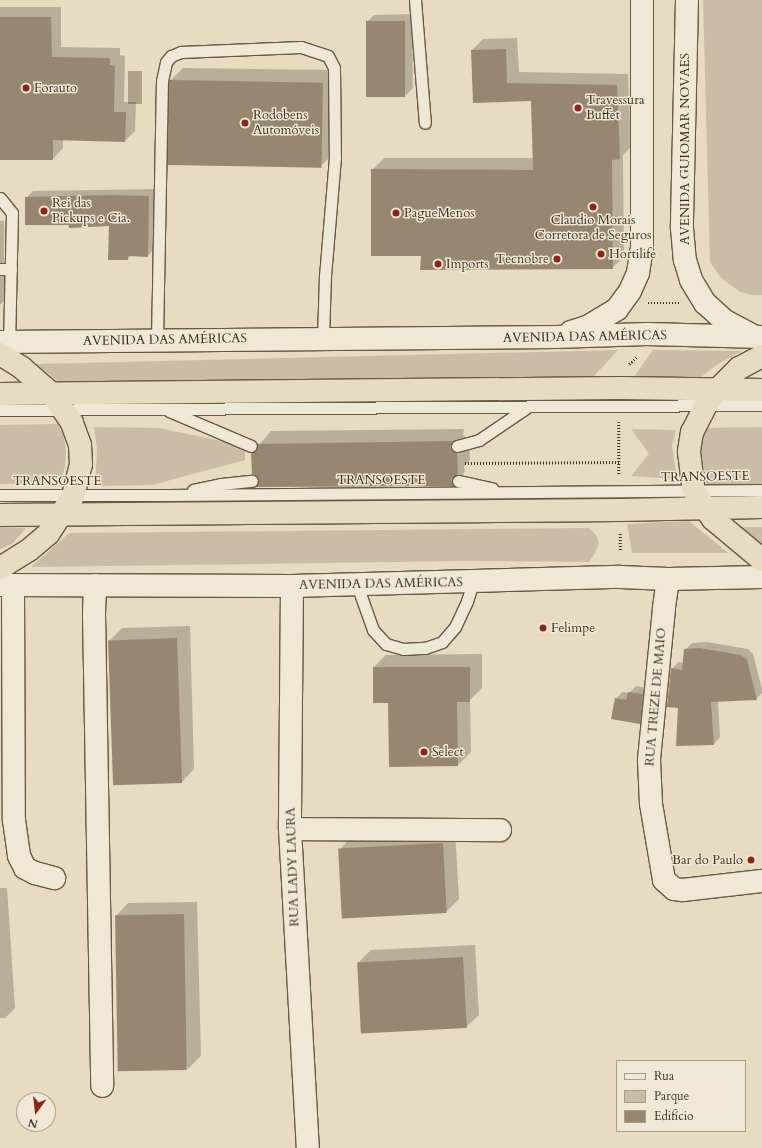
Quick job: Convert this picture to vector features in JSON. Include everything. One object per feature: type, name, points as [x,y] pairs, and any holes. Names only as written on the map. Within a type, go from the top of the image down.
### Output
[{"type":"highway","points":[[760,343],[739,368],[711,397],[692,432],[689,452],[699,499],[713,519],[762,560]]},
{"type":"highway","points":[[0,568],[30,550],[48,534],[62,515],[73,496],[81,464],[80,445],[72,423],[58,402],[22,368],[3,346]]},
{"type":"highway","points":[[0,394],[58,402],[620,388],[711,397],[762,390]]},
{"type":"highway","points":[[0,515],[620,510],[699,499],[762,507]]},
{"type":"street","points":[[556,337],[589,326],[617,309],[630,291],[638,273],[642,249],[642,0]]},
{"type":"street","name":"AVENIDA GUIOMAR NOVAES","points":[[687,0],[682,228],[685,260],[691,280],[706,303],[725,321],[760,343]]},
{"type":"street","name":"AVENIDA DAS AMÉRICAS","points":[[3,346],[157,340],[556,337],[647,334],[760,343]]},
{"type":"street","name":"AVENIDA DAS AMÉRICAS","points":[[7,585],[292,586],[620,577],[668,579],[762,578]]},
{"type":"street","name":"RUA TREZE DE MAIO","points":[[668,579],[649,760],[651,804],[664,880],[674,889],[683,890],[762,881]]},
{"type":"street","points":[[7,585],[14,820],[18,856],[25,868],[35,873],[54,878]]},
{"type":"street","points":[[95,585],[94,612],[102,1086]]},
{"type":"street","name":"RUA LADY LAURA","points":[[292,586],[290,829],[308,1148]]},
{"type":"street","points":[[290,829],[500,830]]},
{"type":"lane","points":[[415,0],[425,124]]},
{"type":"lane","points":[[157,340],[162,80],[166,62],[171,56],[181,52],[301,47],[318,51],[328,56],[334,68],[335,157],[325,275],[323,339]]},
{"type":"lane","points":[[0,198],[12,213],[5,269],[3,346]]},
{"type":"lane","points":[[0,410],[58,402],[165,409],[526,408],[711,397],[762,405]]},
{"type":"lane","points":[[457,446],[479,440],[526,408]]},
{"type":"lane","points":[[165,409],[251,446]]},
{"type":"lane","points":[[168,495],[221,484],[252,481]]},
{"type":"lane","points":[[458,481],[522,493]]},
{"type":"lane","name":"TRANSOESTE","points":[[0,495],[73,496],[522,493],[699,499],[762,490]]},
{"type":"lane","points":[[357,585],[373,630],[386,644],[403,649],[425,648],[442,642],[455,627],[467,601],[472,582]]},
{"type":"path","points":[[642,303],[686,303]]},
{"type":"path","points":[[628,365],[638,356]]},
{"type":"path","points":[[619,419],[619,480]]},
{"type":"path","points":[[457,463],[619,462]]},
{"type":"path","points":[[620,531],[620,550]]},
{"type":"green space","points":[[703,0],[762,0],[762,295],[752,295],[740,292],[721,278],[710,262]]},
{"type":"green space","points":[[618,350],[594,376],[59,382],[36,364]]},
{"type":"green space","points":[[653,350],[742,351],[718,364],[701,377],[633,378]]},
{"type":"green space","points":[[58,424],[64,436],[66,452],[65,466],[61,483],[0,484],[0,425]]},
{"type":"green space","points":[[94,427],[159,428],[245,446],[245,460],[152,485],[95,486],[97,449]]},
{"type":"green space","points":[[762,427],[762,485],[707,486],[702,474],[700,458],[700,442],[704,428]]},
{"type":"green space","points":[[631,429],[676,430],[672,446],[677,479],[631,476],[649,454]]},
{"type":"green space","points":[[689,521],[728,553],[632,553],[627,524]]},
{"type":"green space","points":[[0,527],[26,528],[12,544],[0,549]]},
{"type":"green space","points":[[729,527],[762,527],[762,546]]},
{"type":"green space","points":[[589,528],[596,535],[599,543],[589,562],[463,561],[31,567],[69,533]]},
{"type":"shaded area","points":[[128,71],[142,71],[142,104],[128,104]]},
{"type":"building","points":[[0,17],[51,17],[52,57],[110,58],[110,65],[115,66],[114,112],[126,112],[125,142],[53,140],[53,160],[0,160]]},
{"type":"building","points":[[366,21],[405,21],[405,97],[366,97]]},
{"type":"building","points":[[506,49],[507,83],[617,85],[620,159],[612,160],[613,269],[420,270],[421,256],[371,256],[371,169],[533,170],[531,101],[473,103],[471,50]]},
{"type":"building","name":"Rodobens Automóveis","points":[[169,80],[323,83],[321,168],[168,165]]},
{"type":"building","points":[[110,195],[149,196],[148,257],[128,256],[128,260],[108,260],[109,226],[69,228],[69,225],[25,225],[25,197]]},
{"type":"building","points":[[452,441],[450,448],[457,453],[458,474],[451,479],[453,486],[255,487],[259,480],[252,474],[251,453],[257,449],[257,444]]},
{"type":"building","points":[[177,638],[182,783],[113,785],[108,640]]},
{"type":"building","points":[[700,648],[741,655],[747,660],[757,700],[711,702],[714,745],[676,746],[678,708],[667,707],[671,668],[682,670],[684,649]]},
{"type":"building","points":[[373,667],[470,667],[470,702],[457,702],[458,766],[389,767],[388,703],[373,703]]},
{"type":"building","points":[[628,692],[643,694],[640,724],[611,719],[615,698],[626,700]]},
{"type":"building","points":[[443,843],[447,913],[342,918],[338,848]]},
{"type":"building","points":[[184,914],[187,1070],[118,1071],[115,915]]},
{"type":"building","points":[[463,957],[467,1028],[361,1033],[357,963]]},
{"type":"place","name":"Forauto","points":[[26,88]]},
{"type":"place","name":"Travessura Buffet","points":[[578,108]]},
{"type":"place","name":"Rodobens Automóveis","points":[[245,123]]},
{"type":"place","name":"Claudio Morais Corretora de Seguros","points":[[593,207]]},
{"type":"place","name":"Rei das Pickups e Cia.","points":[[44,211]]},
{"type":"place","name":"PagueMenos","points":[[396,213]]},
{"type":"place","name":"Hortilife","points":[[601,254]]},
{"type":"place","name":"Tecnobre","points":[[557,259]]},
{"type":"place","name":"Imports","points":[[438,264]]},
{"type":"place","name":"Felimpe","points":[[543,628]]},
{"type":"place","name":"Select","points":[[424,752]]},
{"type":"place","name":"Bar do Paulo","points":[[751,860]]}]
